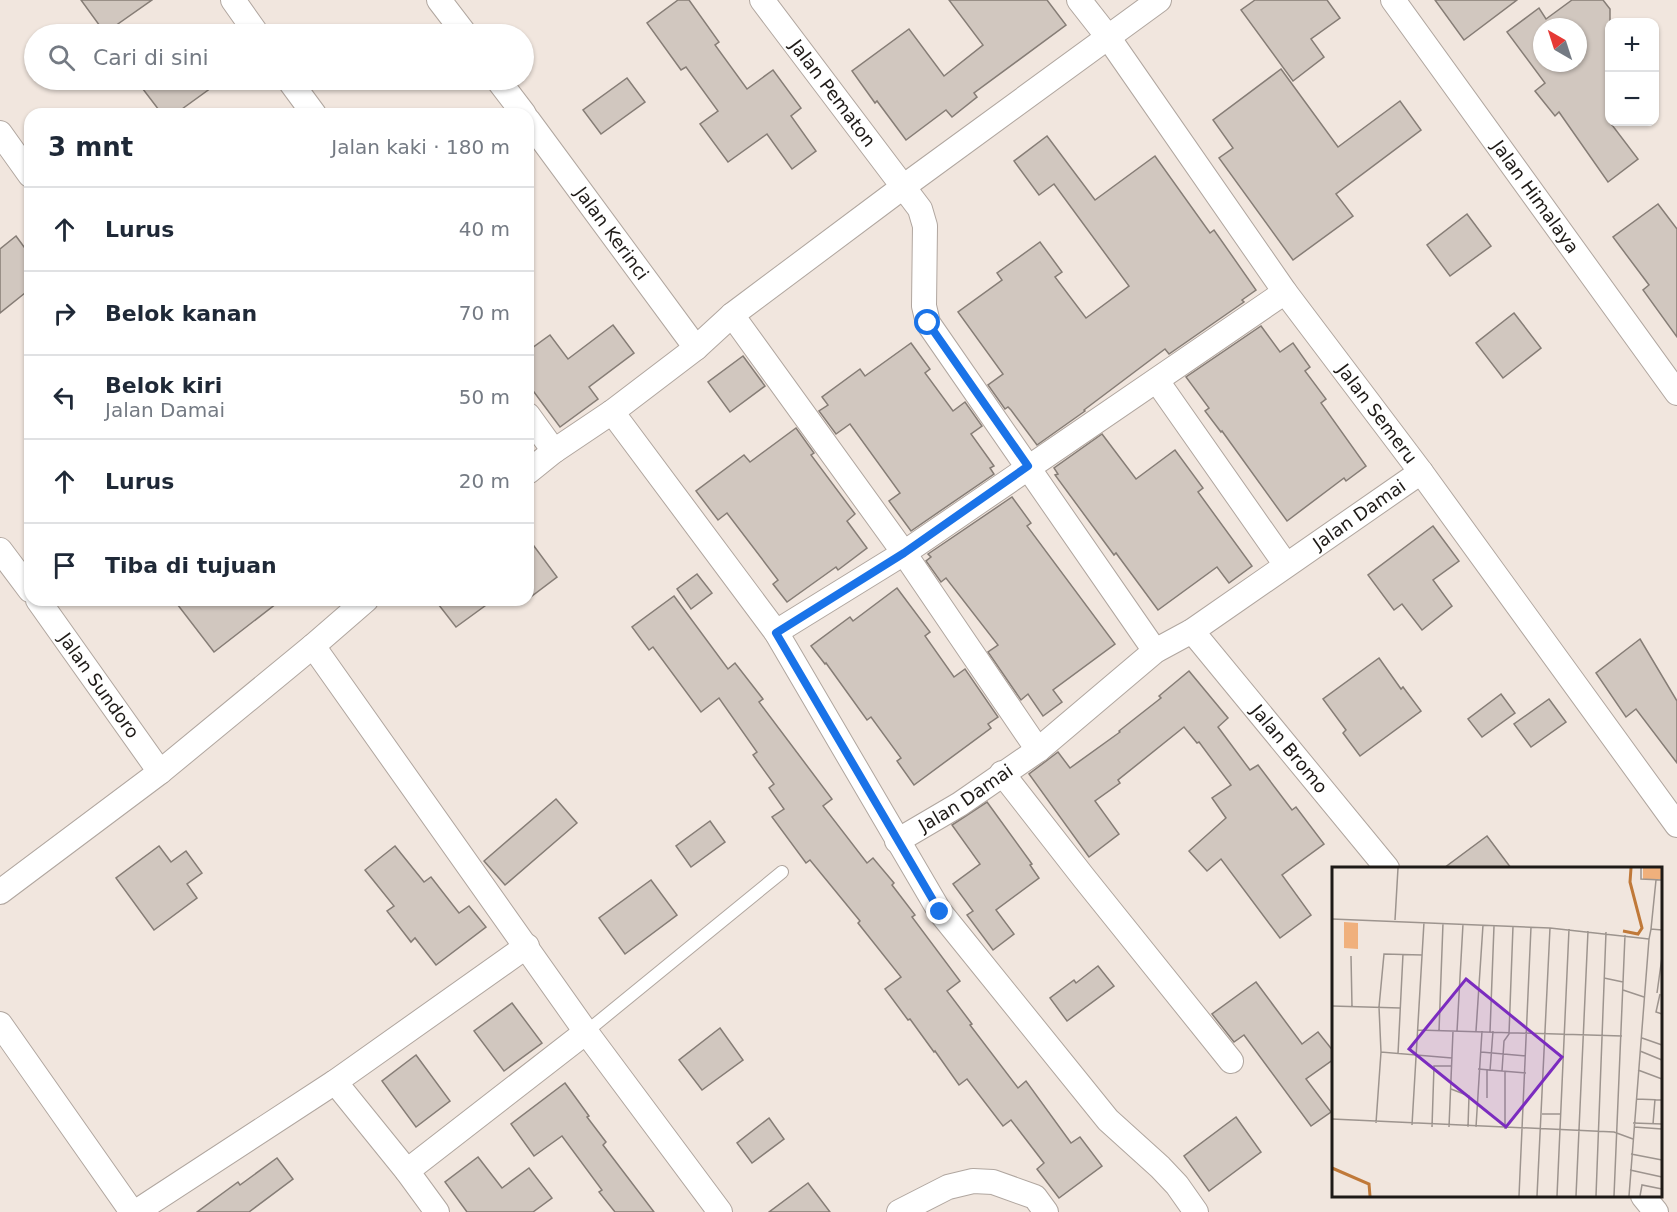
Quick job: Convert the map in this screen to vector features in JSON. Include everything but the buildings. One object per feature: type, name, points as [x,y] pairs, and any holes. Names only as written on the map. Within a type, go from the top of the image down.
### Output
[{"type":"street","points":[[233,0],[250,24]]},
{"type":"street","points":[[440,0],[458,24]]},
{"type":"street","name":"Jalan Pematon","points":[[762,0],[920,209],[925,226],[924,306],[928,323],[1155,651]]},
{"type":"street","name":"Jalan Semeru","points":[[1079,0],[1286,292],[1421,472],[1677,825]]},
{"type":"street","points":[[534,467],[612,412],[696,348],[732,315],[903,187],[1159,0]]},
{"type":"street","name":"Jalan Himalaya","points":[[1393,0],[1677,393]]},
{"type":"street","points":[[296,90],[310,108]]},
{"type":"street","points":[[506,90],[519,108]]},
{"type":"street","name":"Jalan Kerinci","points":[[534,128],[696,348]]},
{"type":"street","points":[[0,133],[24,167]]},
{"type":"street","points":[[776,633],[904,553],[1028,466],[1286,292]]},
{"type":"street","points":[[732,315],[904,553],[1038,750]]},
{"type":"street","points":[[1157,381],[1286,565]]},
{"type":"street","name":"Jalan Damai","points":[[612,412],[776,633],[897,841],[960,804],[1038,750],[1155,651],[1192,631],[1421,472]]},
{"type":"street","points":[[534,423],[554,451]]},
{"type":"street","points":[[0,550],[24,582]]},
{"type":"street","name":"Jalan Sundoro","points":[[42,606],[160,772]]},
{"type":"street","points":[[0,892],[160,772],[313,646],[349,606]]},
{"type":"street","name":"Jalan Bromo","points":[[1192,631],[1386,867]]},
{"type":"street","points":[[313,646],[586,1032],[720,1212]]},
{"type":"street","points":[[1002,773],[1231,1061]]},
{"type":"street","points":[[897,841],[947,921],[1108,1120],[1161,1167],[1196,1212]]},
{"type":"street","points":[[136,1212],[335,1082],[527,946]]},
{"type":"street","points":[[0,1024],[132,1212]]},
{"type":"street","points":[[407,1172],[586,1032]]},
{"type":"street","points":[[335,1082],[437,1212]]},
{"type":"street","points":[[899,1212],[948,1187],[973,1180],[993,1182],[1035,1197],[1046,1212]]},
{"type":"street","points":[[1644,1197],[1656,1212]]},
{"type":"lane","points":[[586,1032],[782,872]]},
{"type":"route","points":[[928,323],[1028,466],[904,553],[776,633],[940,912]]}]
